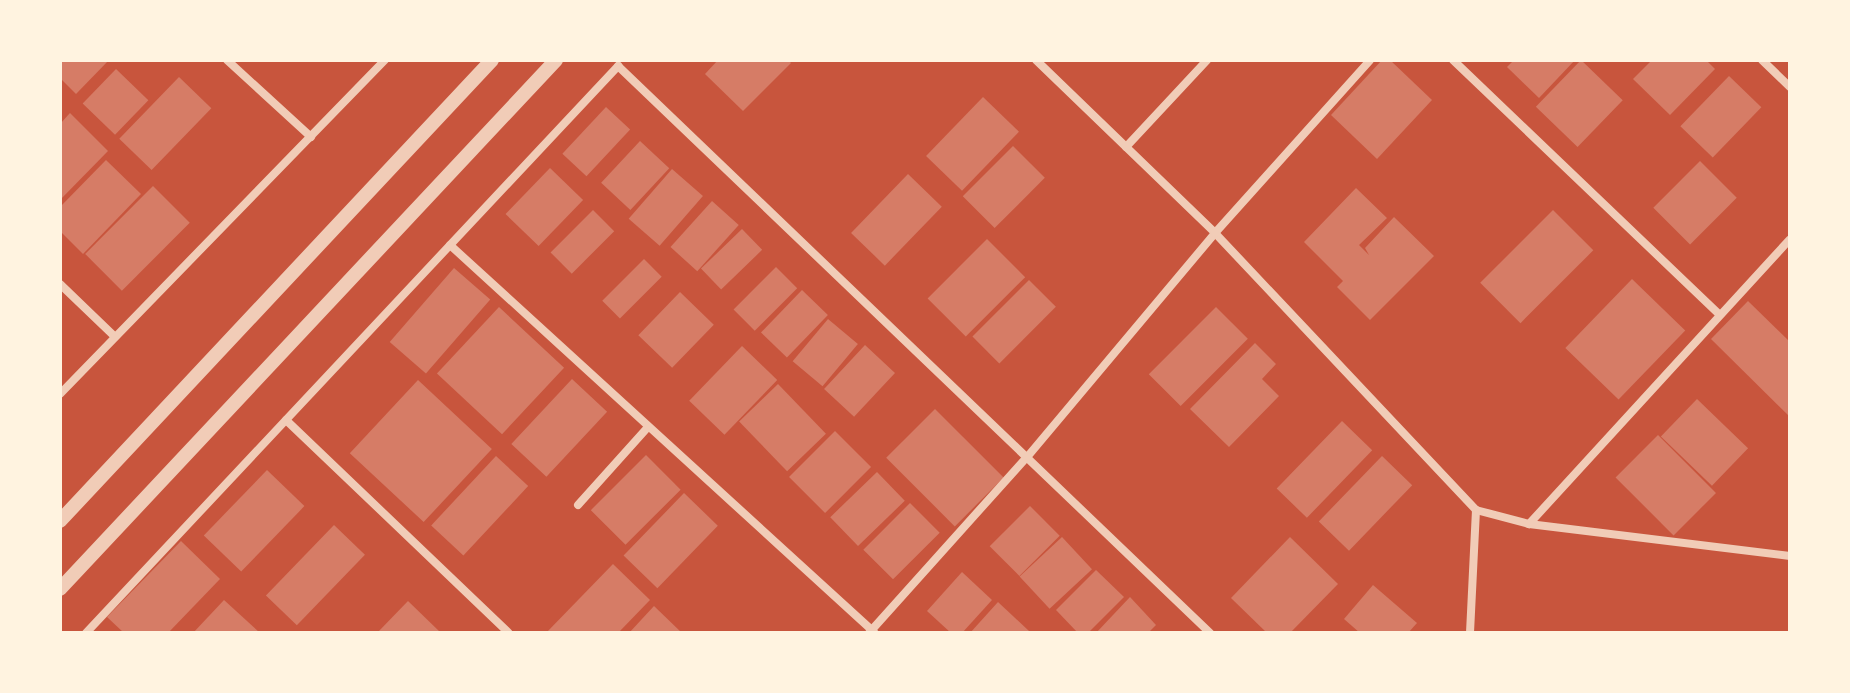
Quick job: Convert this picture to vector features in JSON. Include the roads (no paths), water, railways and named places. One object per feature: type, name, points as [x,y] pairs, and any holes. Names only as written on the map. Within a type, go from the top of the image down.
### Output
[{"type":"street","points":[[227,60],[311,137]]},
{"type":"street","points":[[60,394],[385,60]]},
{"type":"street","points":[[60,521],[492,60]]},
{"type":"street","points":[[60,589],[556,60]]},
{"type":"street","points":[[1036,60],[1215,233],[1476,510],[1529,524],[1790,556]]},
{"type":"street","points":[[1126,147],[1207,60]]},
{"type":"street","points":[[450,245],[872,632],[1028,456],[1215,233],[1370,60]]},
{"type":"street","points":[[1453,60],[1720,315]]},
{"type":"street","points":[[1762,60],[1790,87]]},
{"type":"street","points":[[92,631],[618,66],[1210,633]]},
{"type":"street","points":[[1529,524],[1790,239]]},
{"type":"street","points":[[60,284],[115,337]]},
{"type":"street","points":[[286,420],[509,633]]},
{"type":"street","points":[[578,505],[648,427]]},
{"type":"street","points":[[1470,633],[1476,510]]}]
